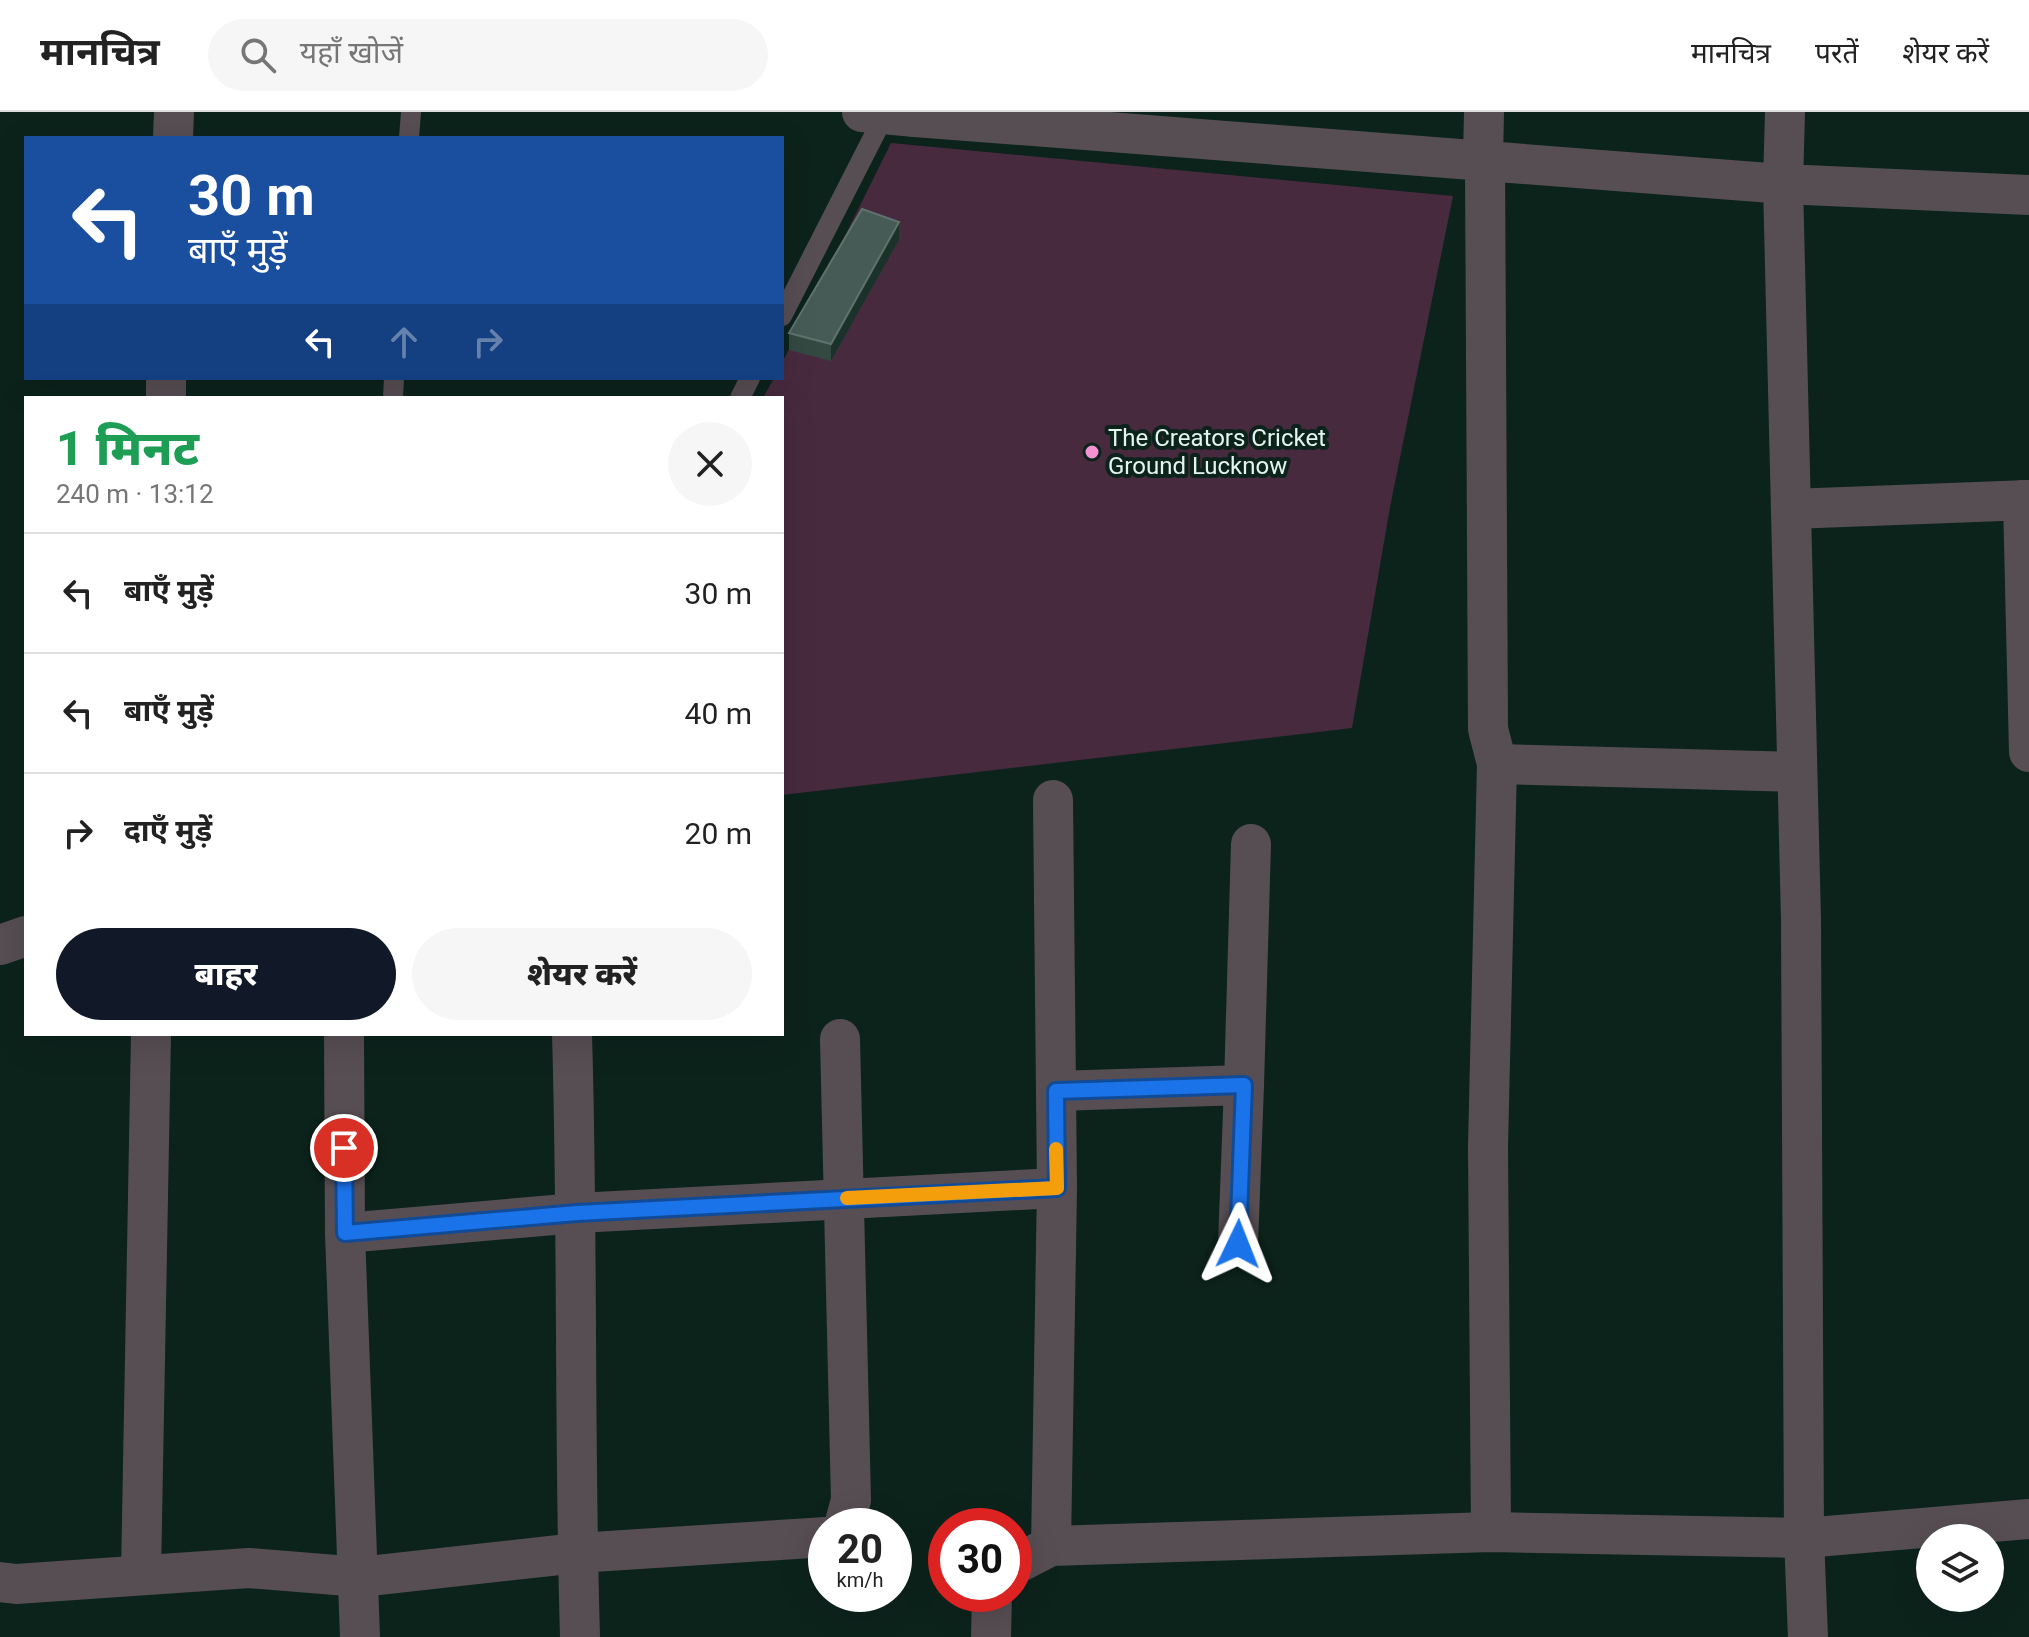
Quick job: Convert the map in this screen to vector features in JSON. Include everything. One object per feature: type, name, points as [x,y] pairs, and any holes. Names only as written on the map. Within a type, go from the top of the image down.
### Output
[{"type":"street","points":[[173,136],[174,112]]},
{"type":"street","points":[[1484,112],[1483,160],[1488,161]]},
{"type":"street","points":[[1785,112],[1783,184],[1801,936],[1804,1538],[1808,1637]]},
{"type":"street","points":[[895,114],[1783,184],[2029,195]]},
{"type":"street","points":[[1488,161],[1485,162],[1488,729],[1497,764],[1488,1147],[1491,1532]]},
{"type":"street","points":[[1791,509],[2026,500],[2029,752]]},
{"type":"street","points":[[1497,764],[1797,772]]},
{"type":"street","points":[[1051,1546],[1057,1188],[1053,800]]},
{"type":"street","points":[[1238,1244],[1251,844]]},
{"type":"street","points":[[0,945],[24,937]]},
{"type":"street","points":[[141,1574],[151,1036]]},
{"type":"street","points":[[344,1036],[345,1233],[360,1637]]},
{"type":"street","points":[[572,1036],[577,1213],[577,1553],[580,1637]]},
{"type":"street","points":[[840,1039],[849,1508]]},
{"type":"street","points":[[1056,1091],[1244,1085]]},
{"type":"street","points":[[345,1233],[577,1213],[1057,1188]]},
{"type":"street","points":[[1032,1556],[1051,1546],[1491,1532],[1804,1538],[2029,1519]]},
{"type":"street","points":[[0,1582],[16,1584],[249,1568],[360,1577],[577,1553],[808,1538]]},
{"type":"street","points":[[991,1637],[992,1612]]},
{"type":"lane","points":[[409,136],[411,112]]},
{"type":"lane","points":[[784,312],[895,114]]},
{"type":"shaded area","name":"The Creators Cricket Ground Lucknow","points":[[891,143],[1453,196],[1390,507],[1352,728],[784,795],[784,396],[764,396],[773,380],[784,380],[784,359]]},
{"type":"building","points":[[862,209],[899,222],[831,344],[789,333]]},
{"type":"slow traffic","points":[[847,1198],[1057,1188],[1056,1149]]},
{"type":"place","name":"The Creators Cricket Ground Lucknow","points":[[1092,452]]},
{"type":"route","points":[[344,1148],[345,1233],[577,1213],[1057,1188],[1056,1091],[1244,1085],[1238,1244]]}]
